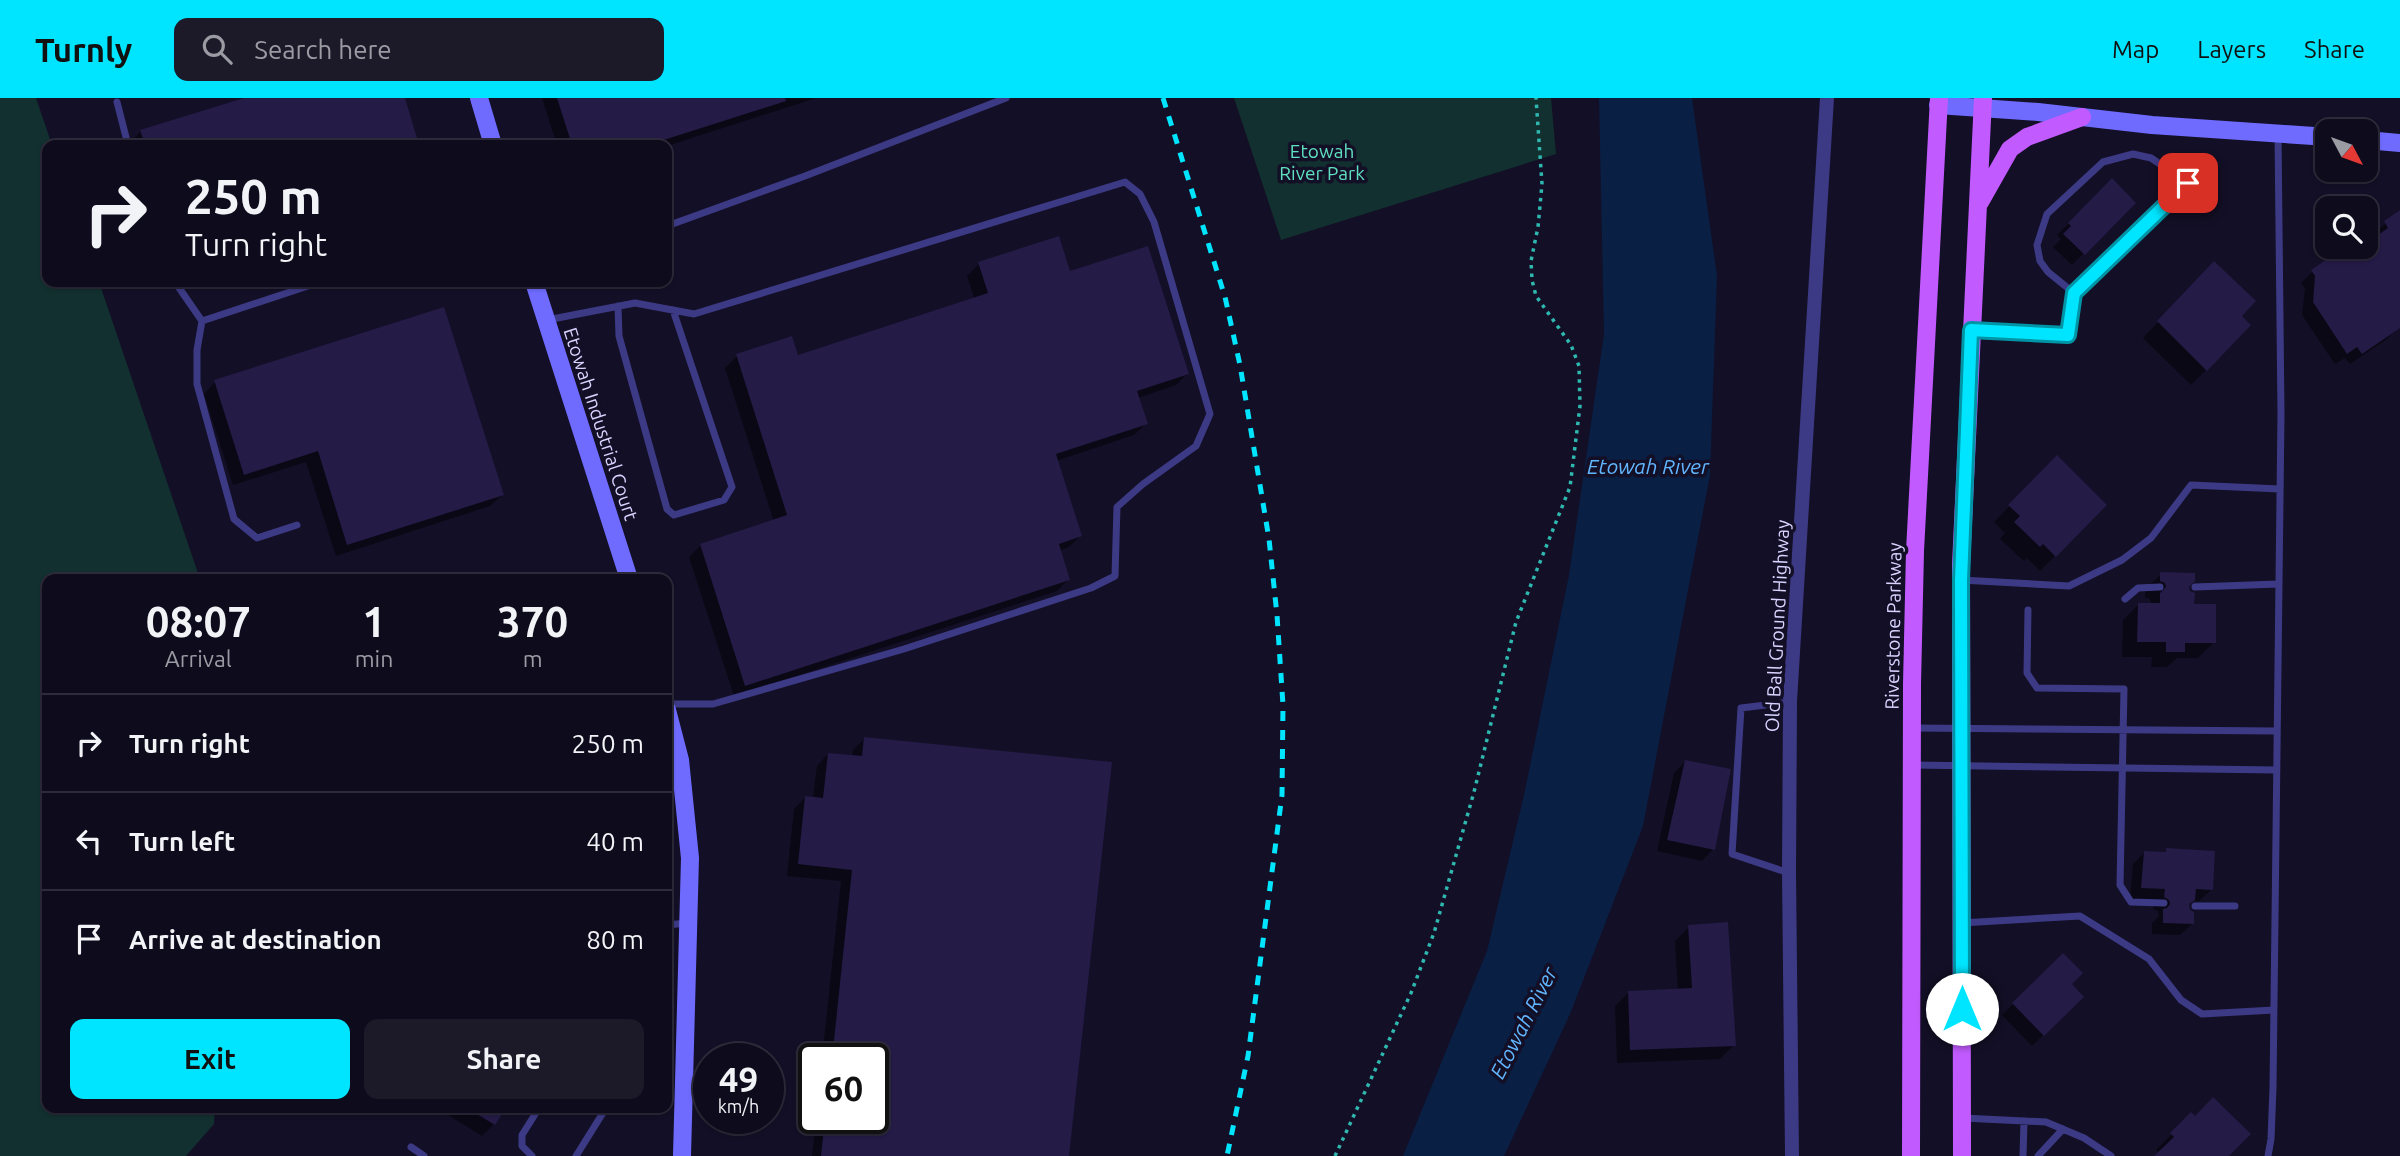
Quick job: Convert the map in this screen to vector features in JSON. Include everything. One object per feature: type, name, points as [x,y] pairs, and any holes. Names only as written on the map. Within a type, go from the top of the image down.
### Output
[{"type":"main road","name":"Riverstone Parkway","points":[[1911,1156],[1915,551],[1920,418],[1939,102]]},
{"type":"main road","points":[[1962,1156],[1961,580],[1983,103]]},
{"type":"main road","points":[[1977,208],[2010,149],[2027,137],[2082,117]]},
{"type":"street","points":[[479,98],[492,140]]},
{"type":"street","name":"Old Ball Ground Highway","points":[[1792,1156],[1790,701],[1827,98]]},
{"type":"street","points":[[1939,102],[1983,103],[2152,125],[2315,136]]},
{"type":"street","points":[[2378,141],[2400,143]]},
{"type":"street","name":"Etowah Industrial Court","points":[[536,287],[627,574]]},
{"type":"street","points":[[672,742],[680,760],[690,858],[682,1156]]},
{"type":"lane","points":[[672,224],[1006,98]]},
{"type":"lane","points":[[117,102],[127,140]]},
{"type":"lane","points":[[2268,1156],[2272,1126],[2280,489],[2278,134]]},
{"type":"lane","points":[[1971,330],[2068,335],[2074,293],[2188,183],[2151,158],[2133,154],[2103,162],[2047,214],[2037,245],[2040,261],[2048,272],[2074,293]]},
{"type":"lane","points":[[546,320],[635,303],[694,314],[1125,182],[1140,194],[1154,222],[1210,414],[1196,446],[1143,484],[1117,507],[1115,576],[1091,588],[905,649],[713,704],[672,704]]},
{"type":"lane","points":[[178,287],[202,321],[197,350],[197,384],[234,519],[257,538],[297,525]]},
{"type":"lane","points":[[202,321],[305,287]]},
{"type":"lane","points":[[618,306],[619,336],[667,509],[674,515],[724,500],[732,488],[673,310]]},
{"type":"lane","points":[[1961,580],[2069,586],[2122,560],[2151,538],[2192,485],[2280,489]]},
{"type":"lane","points":[[2195,587],[2278,584]]},
{"type":"lane","points":[[2125,599],[2138,588],[2160,587]]},
{"type":"lane","points":[[2028,610],[2027,673],[2037,688],[2124,689],[2120,885],[2131,902],[2164,903]]},
{"type":"lane","points":[[1789,873],[1732,854],[1741,708],[1790,701]]},
{"type":"lane","points":[[1912,728],[2276,731]]},
{"type":"lane","points":[[1912,765],[2276,770]]},
{"type":"lane","points":[[2195,906],[2235,906]]},
{"type":"lane","points":[[1961,923],[2080,916],[2149,959],[2181,1000],[2202,1014],[2274,1010]]},
{"type":"lane","points":[[672,925],[689,923]]},
{"type":"lane","points":[[533,1156],[522,1146],[522,1135],[536,1113]]},
{"type":"lane","points":[[576,1156],[603,1113]]},
{"type":"lane","points":[[1962,1118],[2046,1122],[2084,1138],[2100,1153],[2111,1156]]},
{"type":"lane","points":[[2023,1156],[2024,1121]]},
{"type":"lane","points":[[2038,1156],[2063,1129]]},
{"type":"lane","points":[[411,1147],[424,1156]]},
{"type":"path","points":[[1335,1156],[1406,1005],[1434,933],[1474,792],[1516,622],[1570,487],[1580,406],[1579,366],[1571,345],[1536,296],[1532,280],[1531,261],[1538,227],[1542,184],[1536,98]]},
{"type":"green space","points":[[0,98],[36,98],[50,140],[42,140],[42,287],[101,287],[198,574],[42,574],[42,1113],[215,1113],[214,1124],[186,1156],[0,1156]]},
{"type":"green space","name":"Etowah River Park","points":[[1234,98],[1551,98],[1556,154],[1281,240]]},
{"type":"water","name":"Etowah River","points":[[1599,98],[1692,98],[1717,276],[1710,475],[1643,826],[1570,1014],[1504,1156],[1403,1156],[1487,951],[1524,795],[1569,575],[1604,334]]},
{"type":"building","points":[[244,98],[405,98],[418,140],[143,140],[140,130]]},
{"type":"building","points":[[557,98],[785,98],[786,101],[664,140],[570,140]]},
{"type":"building","points":[[2112,178],[2136,203],[2085,255],[2063,234],[2071,226],[2068,223]]},
{"type":"building","points":[[2400,210],[2400,328],[2362,354],[2357,347],[2347,354],[2313,302],[2315,276],[2311,270],[2327,259],[2378,259],[2378,235],[2388,228],[2384,221]]},
{"type":"building","points":[[1059,236],[1070,271],[1148,246],[1189,374],[1137,391],[1148,424],[1056,454],[1082,536],[1059,544],[1070,580],[745,686],[700,544],[787,515],[736,354],[792,336],[798,355],[988,293],[978,262]]},
{"type":"building","points":[[2214,261],[2256,301],[2242,316],[2251,325],[2207,371],[2157,321]]},
{"type":"building","points":[[444,307],[504,495],[347,545],[318,451],[244,475],[214,380]]},
{"type":"building","points":[[2057,455],[2107,505],[2056,557],[2043,544],[2040,547],[2014,522],[2020,516],[2008,505]]},
{"type":"building","points":[[2160,572],[2195,573],[2195,581],[2189,587],[2190,591],[2195,593],[2194,604],[2216,604],[2216,643],[2185,643],[2185,652],[2166,652],[2166,642],[2137,642],[2138,603],[2160,603],[2160,593],[2166,587],[2165,583],[2160,581]]},
{"type":"building","points":[[864,737],[1112,762],[1069,1156],[821,1156],[823,1134],[889,1134],[889,1043],[834,1043],[852,870],[798,864],[805,796],[823,798],[828,753],[862,756]]},
{"type":"building","points":[[1685,760],[1731,769],[1715,850],[1667,840]]},
{"type":"building","points":[[2166,848],[2215,851],[2213,890],[2196,889],[2195,900],[2189,904],[2190,910],[2194,912],[2194,924],[2163,923],[2163,909],[2170,904],[2164,897],[2165,889],[2141,888],[2144,851],[2166,852]]},
{"type":"building","points":[[1728,922],[1736,1046],[1630,1050],[1628,991],[1692,988],[1688,925]]},
{"type":"building","points":[[2063,953],[2083,973],[2072,984],[2084,997],[2044,1036],[2012,1003]]},
{"type":"building","points":[[2213,1097],[2251,1134],[2229,1156],[2154,1156],[2174,1137],[2170,1133],[2191,1112],[2195,1116]]},
{"type":"building","points":[[475,1113],[503,1113],[495,1125]]},
{"type":"railway","points":[[1163,98],[1225,297],[1240,365],[1269,539],[1283,705],[1282,795],[1248,1056],[1227,1156]]},
{"type":"route","points":[[1962,1009],[1961,580],[1971,330],[2068,335],[2074,293],[2188,183]]}]
